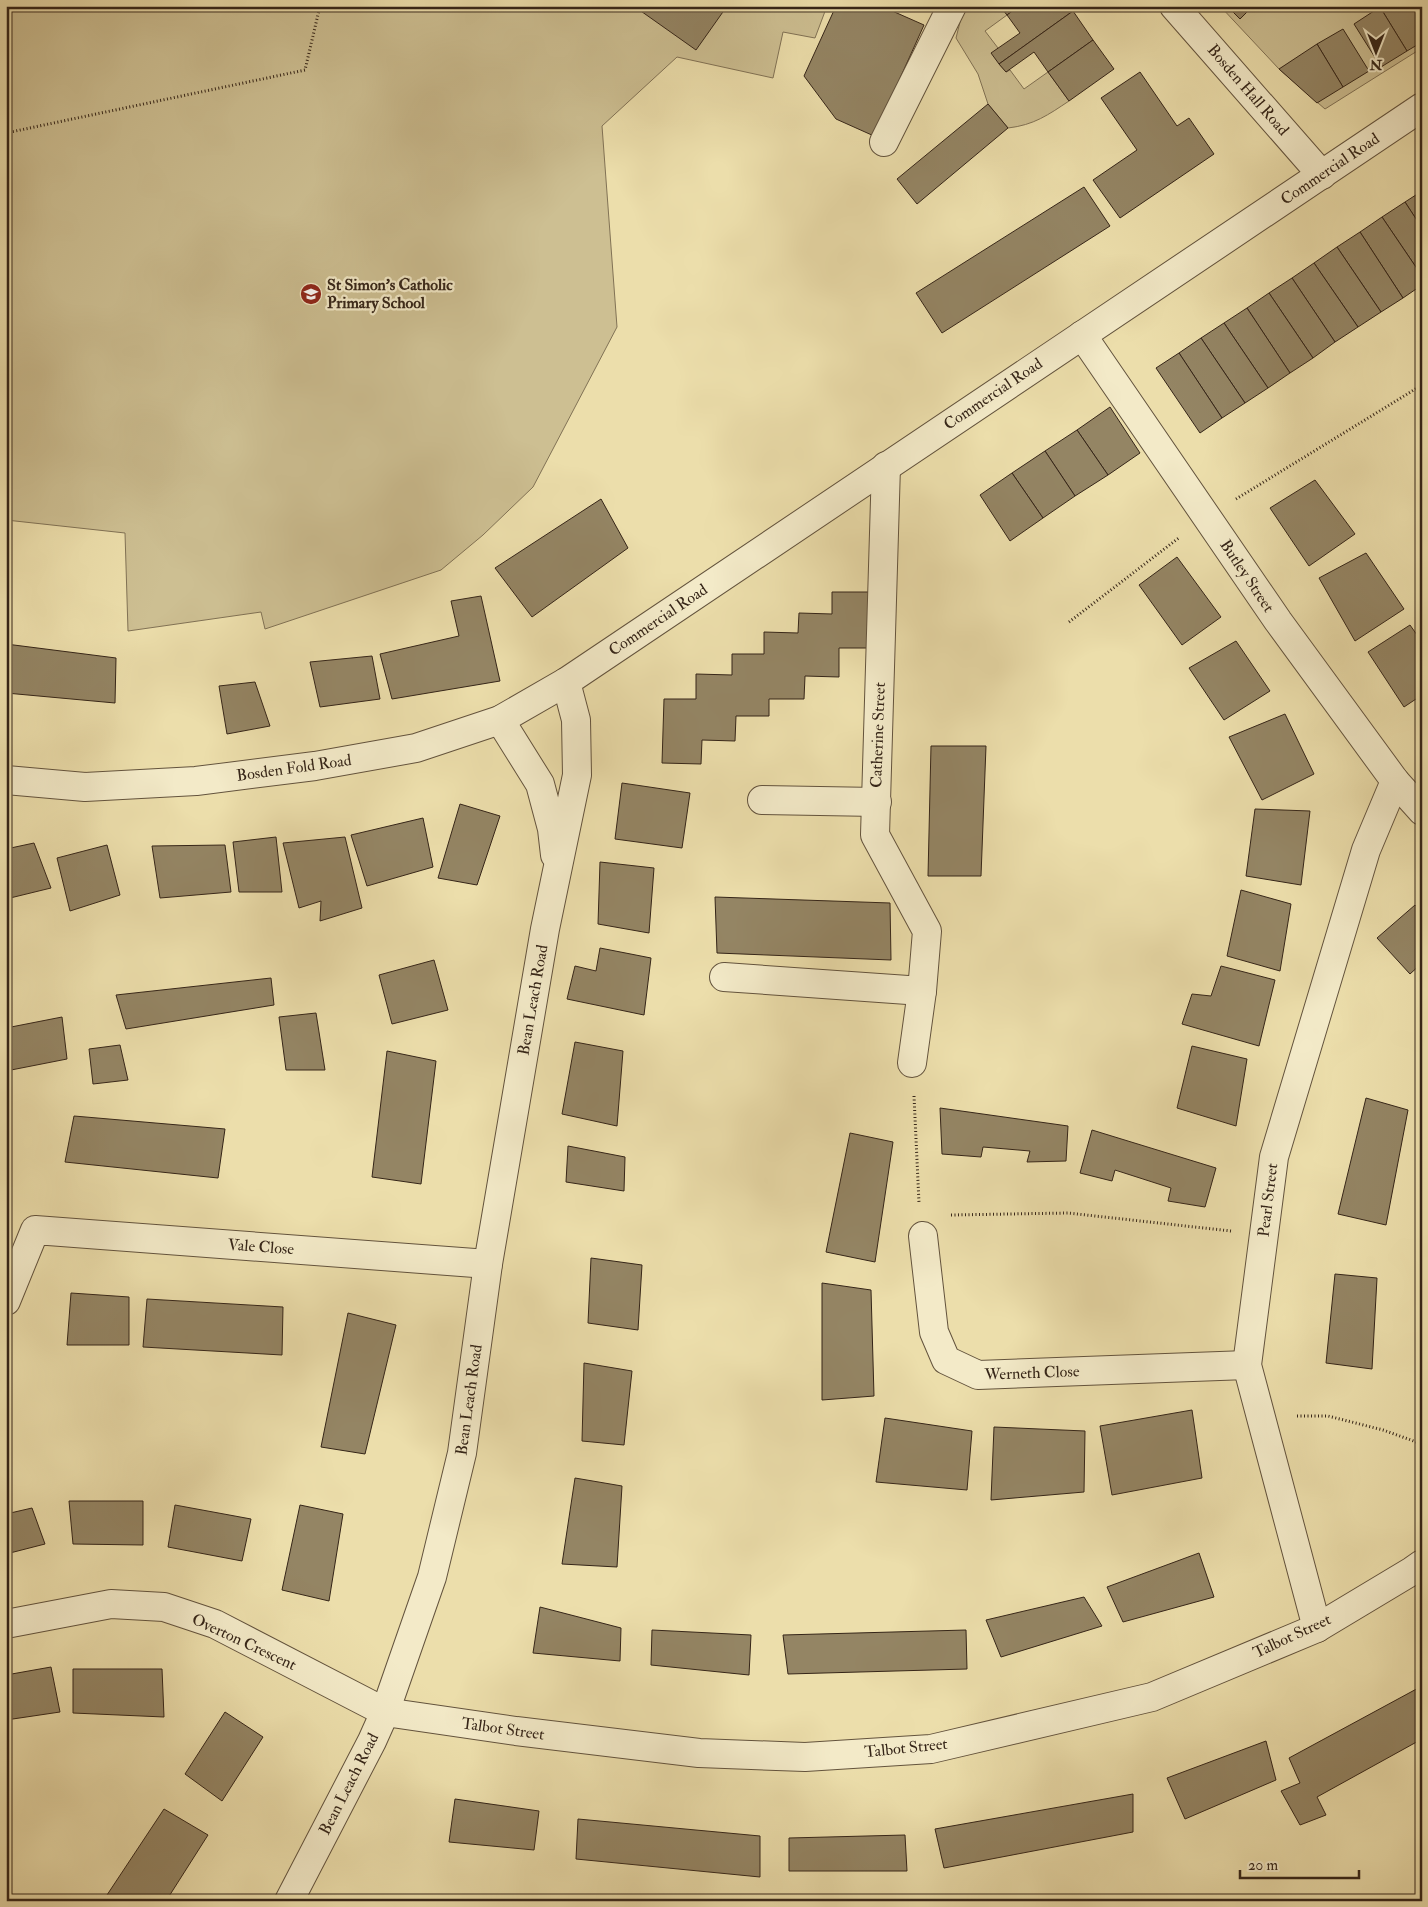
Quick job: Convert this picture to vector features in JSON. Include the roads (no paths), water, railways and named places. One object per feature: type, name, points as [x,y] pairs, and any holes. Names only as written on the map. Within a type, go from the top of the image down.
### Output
[{"type":"street","points":[[884,142],[952,6]]},
{"type":"street","name":"Bosden Hall Road","points":[[1174,6],[1322,175]]},
{"type":"street","name":"Commercial Road","points":[[566,682],[1082,334],[1421,110]]},
{"type":"street","name":"Butley Street","points":[[1082,334],[1278,621],[1395,781],[1422,811]]},
{"type":"street","name":"Catherine Street","points":[[886,466],[875,835],[927,931],[922,991],[912,1063]]},
{"type":"street","name":"Bosden Fold Road","points":[[6,780],[85,787],[196,781],[315,766],[416,748],[500,720],[566,682]]},
{"type":"street","name":"Bean Leach Road","points":[[288,1901],[386,1712],[432,1577],[462,1452],[488,1264],[546,929],[577,775],[576,720],[566,682]]},
{"type":"street","name":"Bean Leach Road","points":[[500,720],[540,784],[552,829],[557,871]]},
{"type":"street","name":"Pearl Street","points":[[1317,1628],[1248,1365],[1274,1157],[1366,850],[1395,781]]},
{"type":"street","points":[[762,800],[876,802]]},
{"type":"street","points":[[724,977],[922,991]]},
{"type":"street","name":"Werneth Close","points":[[922,1226],[934,1332],[946,1360],[978,1375],[1248,1365]]},
{"type":"street","name":"Vale Close","points":[[6,1301],[35,1230],[488,1264]]},
{"type":"street","name":"Talbot Street","points":[[386,1712],[516,1731],[699,1752],[805,1757],[932,1749],[1152,1697],[1317,1628],[1412,1572],[1422,1564]]},
{"type":"street","name":"Overton Crescent","points":[[6,1624],[111,1604],[164,1607],[215,1624],[386,1712]]},
{"type":"place","name":"St Simon's Catholic Primary School","points":[[311,294]]}]
